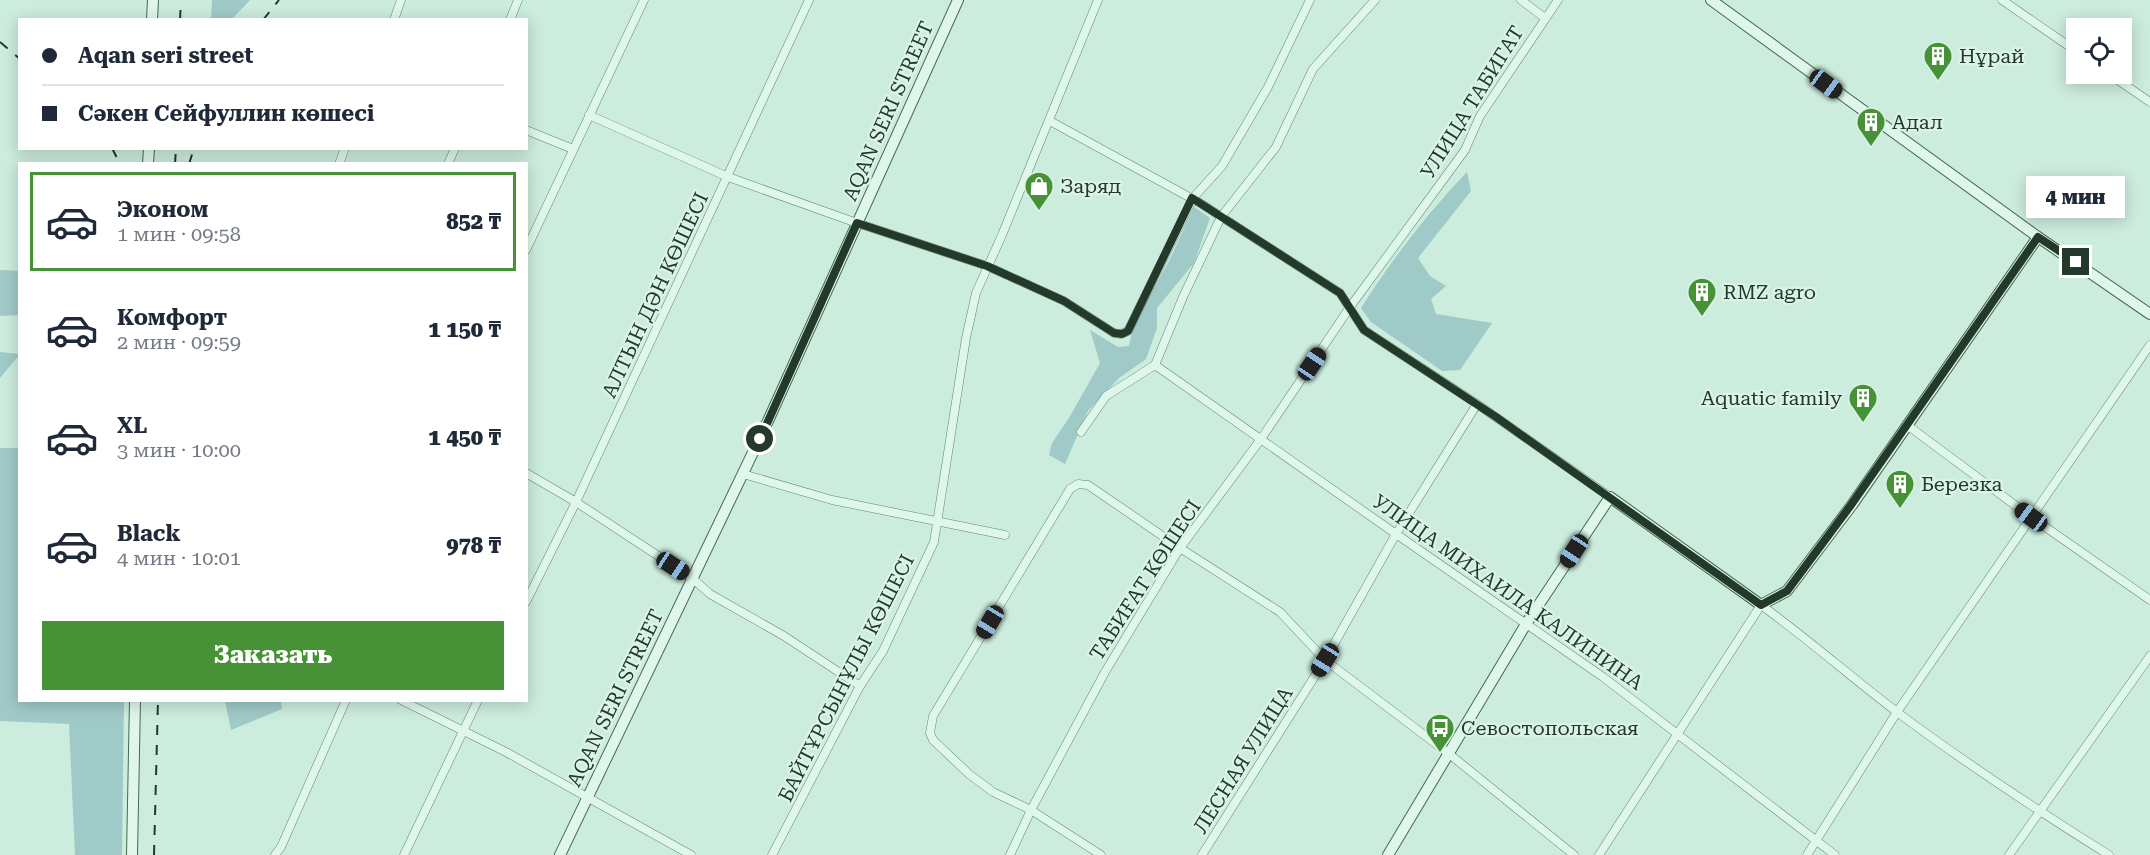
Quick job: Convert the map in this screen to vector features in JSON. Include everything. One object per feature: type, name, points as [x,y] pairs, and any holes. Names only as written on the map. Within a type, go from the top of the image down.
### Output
[{"type":"street","points":[[152,18],[153,0]]},
{"type":"street","points":[[395,18],[401,0]]},
{"type":"street","points":[[511,18],[518,0]]},
{"type":"street","points":[[528,246],[644,0]]},
{"type":"street","name":"АЛТЫН ДӘН КӨШЕСІ","points":[[528,598],[576,501],[809,0]]},
{"type":"street","name":"AQAN SERI STREET","points":[[560,855],[743,474],[958,0]]},
{"type":"street","name":"БАЙТҰРСЫНҰЛЫ КӨШЕСІ","points":[[772,855],[860,686],[883,651],[934,542],[966,338],[976,293],[1050,121],[1098,0]]},
{"type":"street","points":[[589,115],[728,177],[987,266],[1064,301],[1114,333],[1122,334],[1128,331],[1192,198],[1222,166],[1268,87],[1310,0]]},
{"type":"street","points":[[1081,432],[1106,396],[1155,365],[1183,297],[1221,217],[1276,147],[1312,69],[1375,0]]},
{"type":"street","points":[[1521,0],[1545,18]]},
{"type":"street","name":"УЛИЦА ТАБИГАТ","points":[[1350,307],[1465,150],[1480,116],[1558,0]]},
{"type":"street","points":[[1711,0],[2038,237],[2150,314]]},
{"type":"street","points":[[2002,0],[2066,44]]},
{"type":"street","points":[[2124,84],[2150,102]]},
{"type":"street","points":[[1050,121],[1192,198],[1340,293],[1364,330],[1477,404],[1761,605],[1897,712],[2041,812],[2109,855]]},
{"type":"street","points":[[528,131],[573,149]]},
{"type":"street","points":[[1599,855],[1761,605],[1787,591],[1851,505],[2038,237]]},
{"type":"street","name":"ТАБИҒАТ КӨШЕСІ","points":[[1011,855],[1031,810],[1105,672],[1180,548],[1261,440],[1350,307]]},
{"type":"street","points":[[1808,855],[1897,712],[2150,345]]},
{"type":"street","name":"УЛИЦА МИХАИЛА КАЛИНИНА","points":[[1155,365],[1603,676],[1835,855]]},
{"type":"street","name":"ЛЕСНАЯ УЛИЦА","points":[[1202,855],[1325,660],[1396,534],[1477,404]]},
{"type":"street","points":[[1907,425],[2031,517],[2150,600]]},
{"type":"street","points":[[528,474],[576,501],[692,578],[710,594],[784,636],[860,686]]},
{"type":"street","points":[[743,474],[831,500],[1005,535]]},
{"type":"street","points":[[1101,855],[1031,810],[993,792],[969,774],[933,740],[930,733],[933,716],[1070,489],[1078,484],[1088,485],[1280,612],[1325,660],[1448,753],[1574,855]]},
{"type":"street","points":[[1388,855],[1526,624],[1610,497]]},
{"type":"street","points":[[2009,855],[2150,656]]},
{"type":"street","points":[[132,855],[135,702]]},
{"type":"street","points":[[275,855],[281,847],[345,702]]},
{"type":"street","points":[[405,702],[463,729],[691,855]]},
{"type":"street","points":[[404,855],[477,702]]},
{"type":"shaded area","points":[[212,0],[250,0],[233,18],[211,18]]},
{"type":"shaded area","points":[[1467,172],[1471,191],[1418,258],[1430,276],[1446,286],[1431,299],[1436,314],[1492,323],[1460,370],[1442,371],[1371,322],[1361,308],[1411,237]]},
{"type":"shaded area","points":[[1194,207],[1210,218],[1194,263],[1157,308],[1157,328],[1146,359],[1119,378],[1088,411],[1065,464],[1049,455],[1052,443],[1100,363],[1090,330],[1118,347],[1129,346],[1133,326],[1169,261]]},
{"type":"shaded area","points":[[0,270],[18,271],[18,315],[0,316]]},
{"type":"shaded area","points":[[0,352],[18,354],[18,356],[0,378]]},
{"type":"shaded area","points":[[0,448],[18,448],[18,702],[124,702],[122,855],[75,855],[69,724],[0,721]]},
{"type":"shaded area","points":[[225,702],[281,702],[282,709],[231,730]]},
{"type":"railway","points":[[180,18],[181,0]]},
{"type":"railway","points":[[265,18],[279,0]]},
{"type":"railway","points":[[0,42],[18,57]]},
{"type":"railway","points":[[113,150],[119,162]]},
{"type":"railway","points":[[175,162],[176,150]]},
{"type":"railway","points":[[190,162],[193,150]]},
{"type":"railway","points":[[154,855],[158,702]]},
{"type":"place","name":"Нұрай","points":[[1938,82]]},
{"type":"place","name":"Адал","points":[[1871,148]]},
{"type":"place","name":"Заряд","points":[[1039,212]]},
{"type":"place","name":"RMZ agro","points":[[1702,318]]},
{"type":"place","name":"Aquatic family","points":[[1863,424]]},
{"type":"place","name":"Березка","points":[[1900,510]]},
{"type":"place","name":"Севостопольская","points":[[1440,754]]},
{"type":"route","points":[[760,439],[857,223],[987,266],[1064,301],[1114,333],[1122,334],[1128,331],[1192,198],[1340,293],[1364,330],[1496,417],[1761,605],[1787,591],[1851,505],[2038,237],[2076,262]]}]
